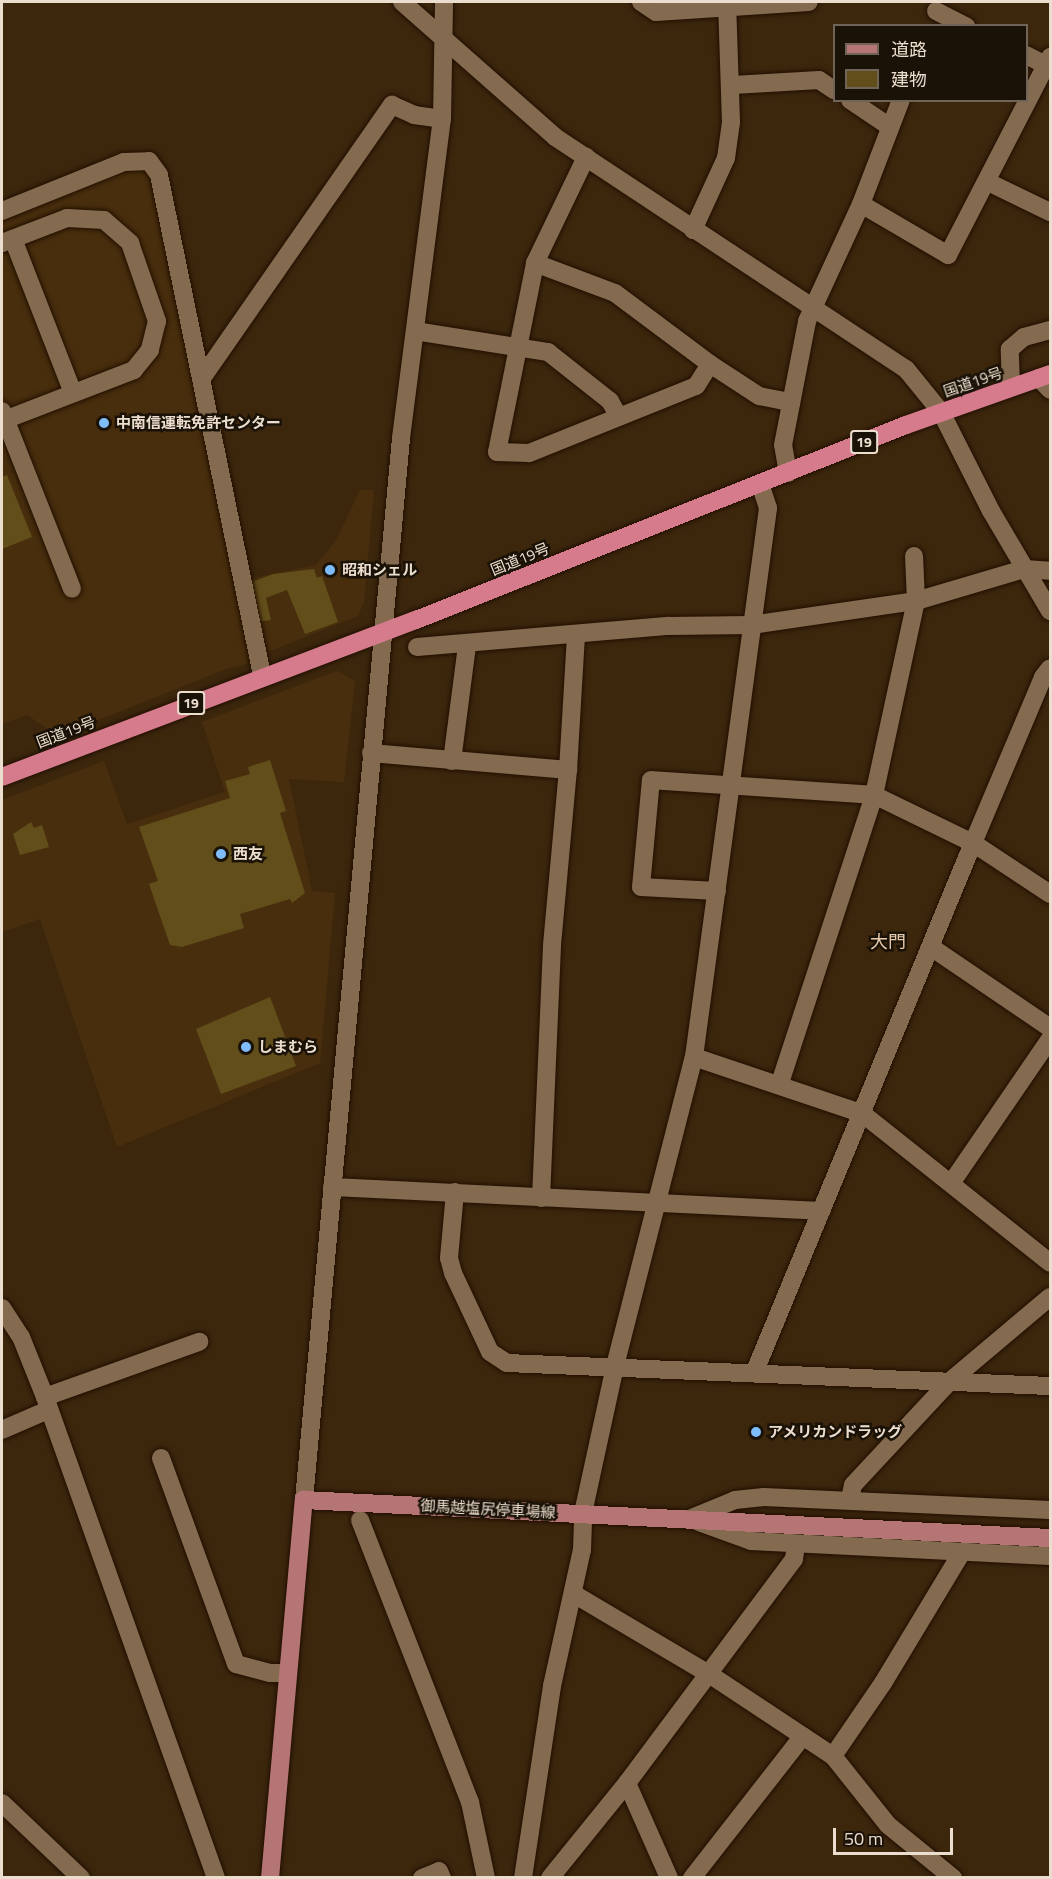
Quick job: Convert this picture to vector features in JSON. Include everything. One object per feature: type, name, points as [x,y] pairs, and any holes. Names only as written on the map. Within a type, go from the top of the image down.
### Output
[{"type":"highway","name":"国道19号","points":[[2,777],[262,675],[382,632],[941,412],[1011,387],[1047,381]]},
{"type":"main road","name":"御馬越塩尻停車場線","points":[[304,1500],[1050,1538]]},
{"type":"main road","points":[[270,1878],[304,1500]]},
{"type":"street","points":[[402,2],[555,136],[693,230],[906,369],[941,412],[1024,569],[1050,610]]},
{"type":"street","points":[[304,1500],[382,632],[415,331],[442,119],[444,2]]},
{"type":"street","points":[[641,2],[656,12],[728,4],[809,2]]},
{"type":"street","points":[[693,230],[726,158],[733,85],[728,4]]},
{"type":"street","points":[[935,12],[962,24]]},
{"type":"street","points":[[1028,56],[1048,61],[1028,101]]},
{"type":"street","points":[[733,85],[819,80],[833,89]]},
{"type":"street","points":[[853,102],[890,128]]},
{"type":"street","points":[[788,473],[783,445],[813,307],[861,204],[900,102]]},
{"type":"street","points":[[861,204],[948,255],[1028,102]]},
{"type":"street","points":[[202,378],[392,105],[414,115],[442,119]]},
{"type":"street","points":[[586,157],[535,262],[516,347],[497,452],[529,453],[696,386],[710,364]]},
{"type":"street","points":[[2,211],[124,162],[149,161],[159,175],[262,675]]},
{"type":"street","points":[[988,182],[1050,212]]},
{"type":"street","points":[[72,589],[3,417],[73,393],[134,370],[150,350],[157,321],[130,243],[104,220],[86,217],[67,218],[7,241],[73,393]]},
{"type":"street","points":[[535,262],[615,293],[710,364],[759,396],[791,402]]},
{"type":"street","points":[[1011,387],[1011,349],[1024,337],[1050,330]]},
{"type":"street","points":[[415,331],[548,352],[610,401],[619,417]]},
{"type":"street","points":[[523,1878],[535,1779],[574,1594],[582,1550],[584,1513],[615,1366],[694,1057],[768,508],[760,484]]},
{"type":"street","points":[[780,1083],[874,795],[916,600],[914,556]]},
{"type":"street","points":[[417,646],[467,645],[576,634],[751,625],[916,600],[1024,569],[1050,571]]},
{"type":"street","points":[[541,1198],[552,945],[568,770],[576,634]]},
{"type":"street","points":[[452,760],[467,645]]},
{"type":"street","points":[[754,1371],[863,1114],[973,843],[1043,677],[1050,668]]},
{"type":"street","points":[[371,753],[568,770]]},
{"type":"street","points":[[717,891],[641,887],[651,780],[874,795],[973,843],[1050,894]]},
{"type":"street","points":[[931,947],[1050,1028]]},
{"type":"street","points":[[952,1182],[1050,1039]]},
{"type":"street","points":[[694,1057],[780,1083],[863,1114],[952,1182],[1050,1263]]},
{"type":"street","points":[[332,1187],[821,1211]]},
{"type":"street","points":[[455,1192],[449,1258],[490,1352],[507,1363],[754,1371],[1050,1386]]},
{"type":"street","points":[[850,1500],[853,1485],[949,1382],[1050,1297]]},
{"type":"street","points":[[2,1308],[21,1337],[47,1403],[216,1878]]},
{"type":"street","points":[[2,1430],[47,1403],[199,1342]]},
{"type":"street","points":[[161,1458],[236,1664],[270,1673],[288,1673]]},
{"type":"street","points":[[689,1519],[735,1500],[764,1497],[1050,1510]]},
{"type":"street","points":[[689,1519],[751,1541],[1050,1556]]},
{"type":"street","points":[[360,1520],[470,1802],[486,1878]]},
{"type":"street","points":[[550,1878],[627,1783],[795,1559],[796,1545]]},
{"type":"street","points":[[833,1756],[883,1683],[962,1552]]},
{"type":"street","points":[[574,1594],[709,1674],[833,1756],[888,1825],[953,1878]]},
{"type":"street","points":[[692,1878],[803,1736]]},
{"type":"street","points":[[627,1783],[669,1878]]},
{"type":"street","points":[[2,1803],[81,1878]]},
{"type":"street","points":[[422,1878],[439,1871],[441,1878]]},
{"type":"shaded area","name":"中南信運転免許センター","points":[[127,169],[144,169],[155,179],[253,662],[226,669],[58,736],[27,715],[2,724],[2,218]]},
{"type":"shaded area","name":"昭和シェル","points":[[360,490],[374,490],[364,602],[358,616],[265,653],[249,579],[316,565],[335,542]]},
{"type":"shaded area","points":[[337,671],[355,681],[344,782],[289,779],[312,891],[335,893],[320,1063],[117,1147],[40,919],[2,932],[2,800],[104,761],[127,824],[225,792],[202,722]]},
{"type":"building","points":[[7,475],[32,537],[2,549],[2,477]]},
{"type":"building","points":[[314,569],[317,578],[322,576],[338,622],[305,634],[287,590],[266,598],[271,620],[257,622],[250,583],[273,574]]},
{"type":"building","name":"西友","points":[[270,760],[286,811],[280,813],[305,893],[292,903],[290,899],[240,914],[244,928],[182,947],[170,945],[149,884],[158,881],[139,827],[230,798],[225,781],[250,774],[248,767]]},
{"type":"building","points":[[31,822],[34,828],[42,825],[49,847],[20,855],[13,834]]},
{"type":"building","name":"しまむら","points":[[270,997],[296,1066],[221,1094],[196,1029]]},
{"type":"place","name":"中南信運転免許センター","points":[[104,423]]},
{"type":"place","name":"昭和シェル","points":[[330,570]]},
{"type":"place","name":"西友","points":[[221,854]]},
{"type":"place","name":"しまむら","points":[[246,1047]]},
{"type":"place","name":"アメリカンドラッグ","points":[[756,1432]]},
{"type":"district","name":"大門","points":[[888,942]]}]
